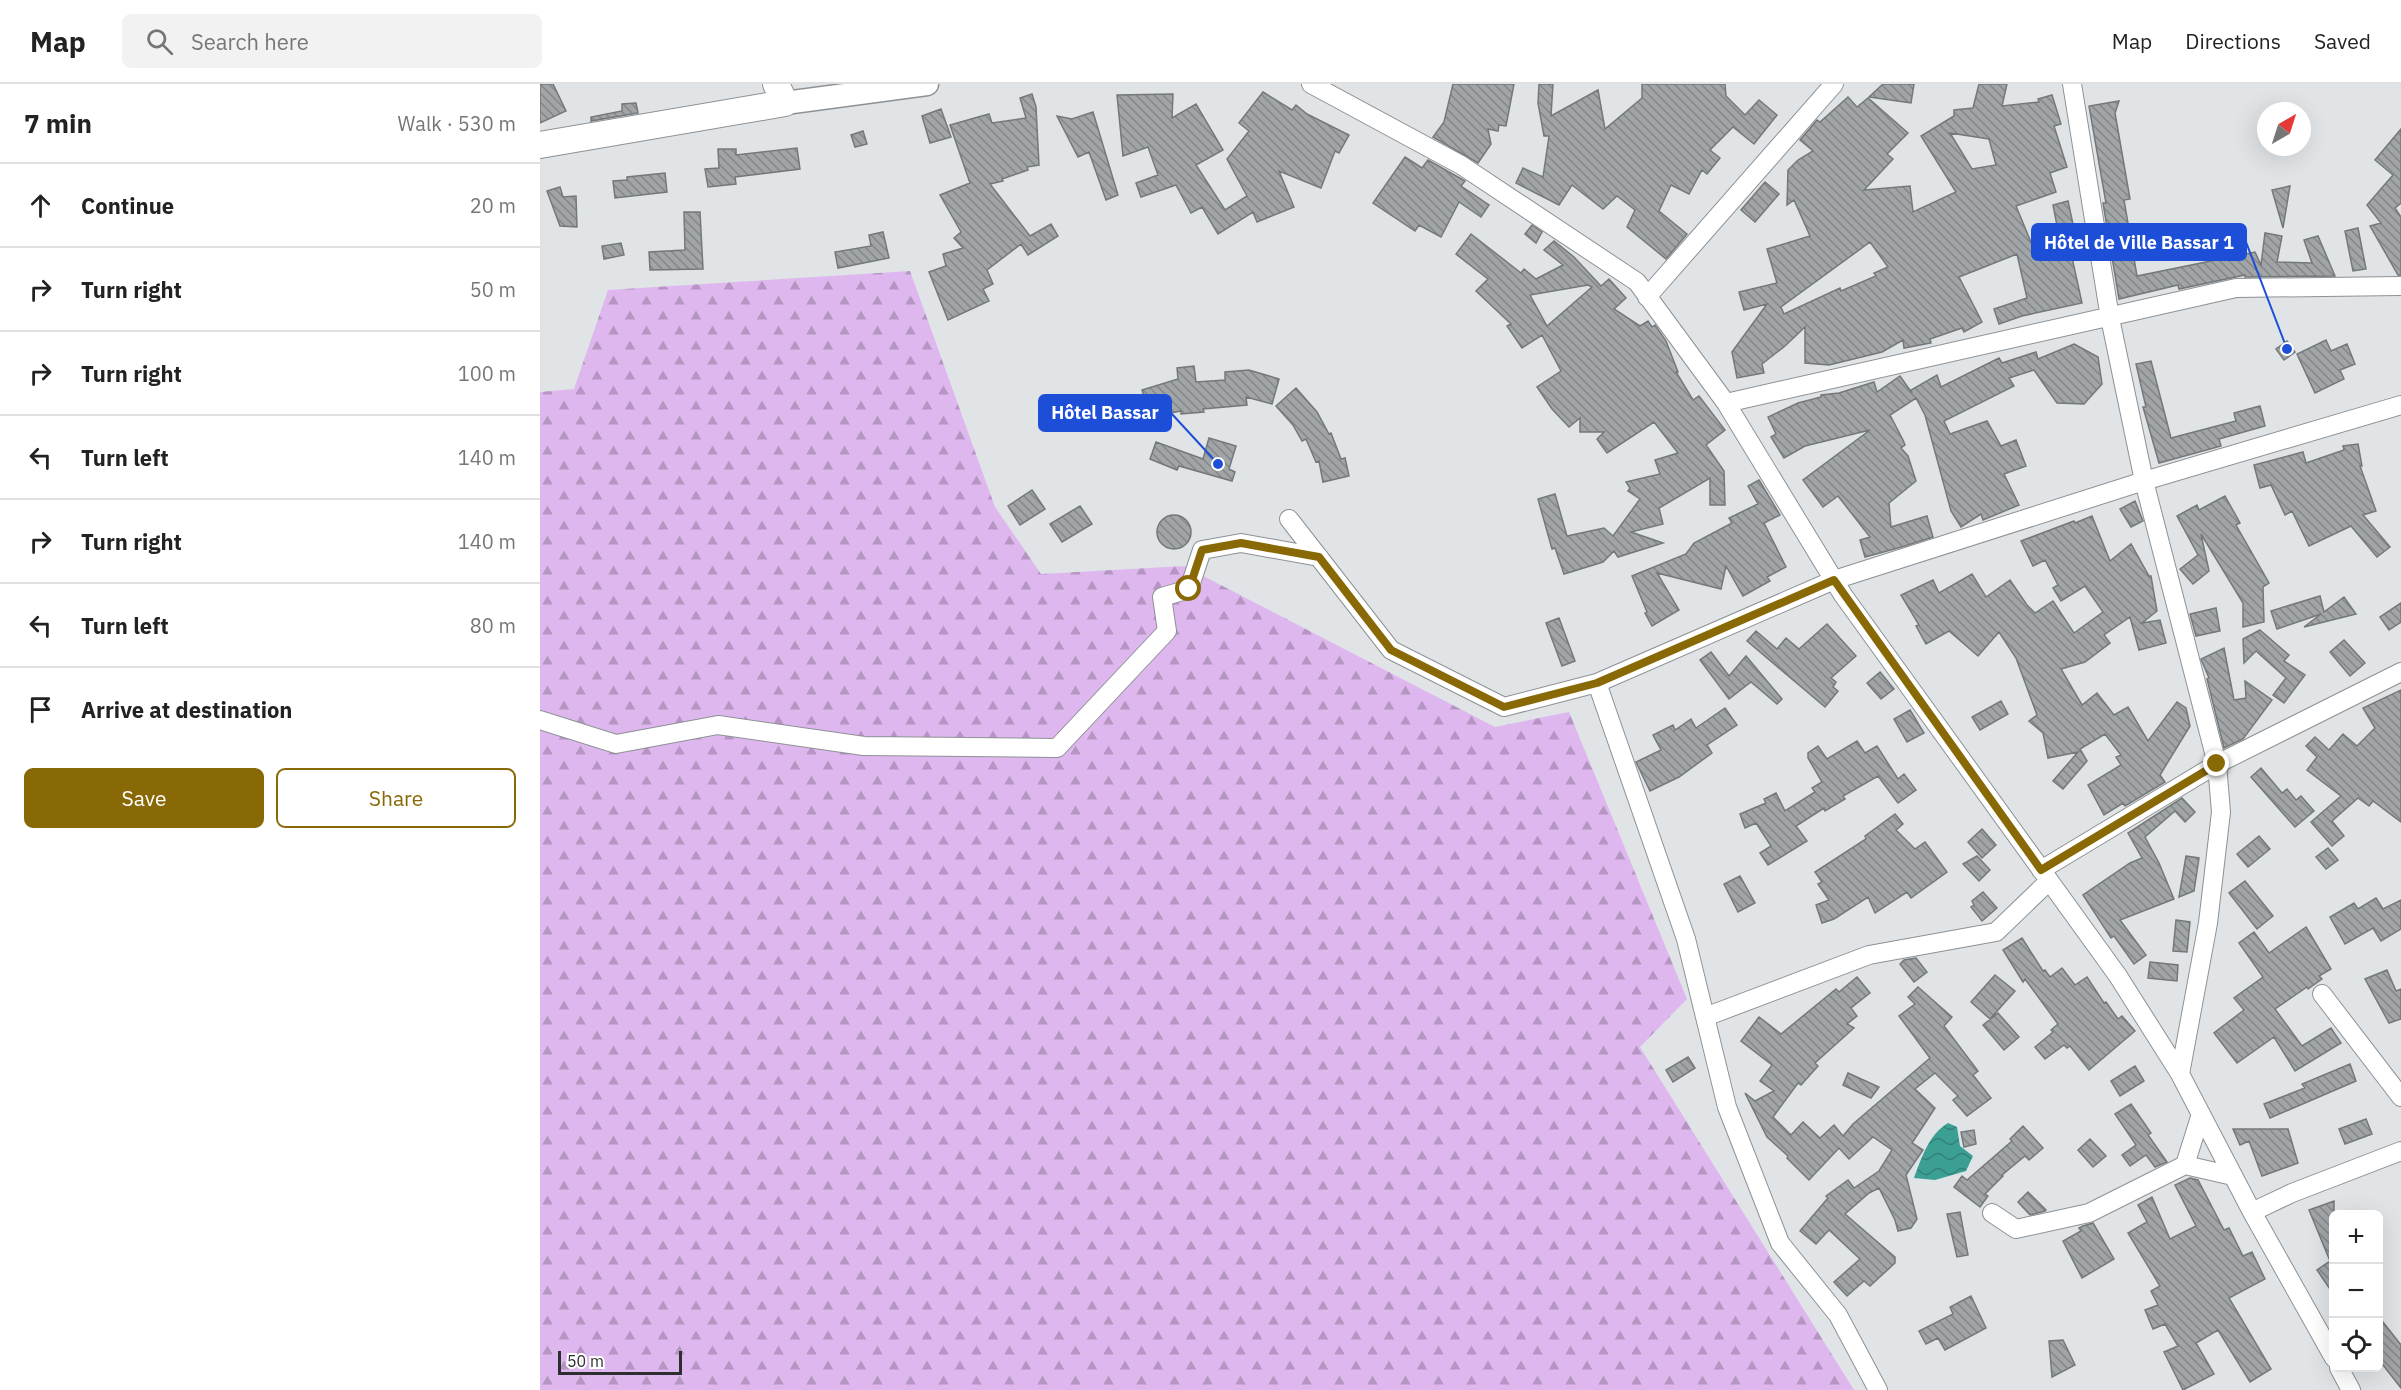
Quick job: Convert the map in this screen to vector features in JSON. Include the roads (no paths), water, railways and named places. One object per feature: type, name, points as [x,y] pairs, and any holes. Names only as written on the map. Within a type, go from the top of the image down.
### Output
[{"type":"main road","points":[[540,145],[780,94]]},
{"type":"street","points":[[780,94],[927,84]]},
{"type":"street","points":[[1311,84],[1461,165],[1637,282],[1726,403],[1834,580],[2118,976],[2180,1074],[2252,1212],[2329,1349]]},
{"type":"street","points":[[1647,297],[1834,84]]},
{"type":"street","points":[[2072,84],[2109,318],[2144,481],[2217,764],[2221,812],[2210,912],[2180,1074]]},
{"type":"street","points":[[1726,403],[2236,288],[2401,286]]},
{"type":"street","points":[[1289,519],[1391,650],[1504,707],[1597,683],[1834,580],[2144,481],[2401,405]]},
{"type":"street","points":[[540,720],[616,744],[718,725],[864,746],[1057,748],[1167,631],[1162,597],[1189,589],[1202,550],[1241,543],[1319,557]]},
{"type":"street","points":[[1705,1017],[1869,955],[1996,933],[2045,875],[2217,764],[2401,672]]},
{"type":"street","points":[[1597,683],[1686,939],[1726,1107],[1780,1243],[1838,1315],[1878,1390]]},
{"type":"street","points":[[2322,994],[2401,1097]]},
{"type":"street","points":[[2185,1165],[2201,1113]]},
{"type":"street","points":[[2252,1212],[2292,1193],[2401,1151]]},
{"type":"street","points":[[1992,1213],[2016,1229],[2089,1213],[2185,1165],[2233,1176]]},
{"type":"street","points":[[2341,1372],[2351,1390]]},
{"type":"water","points":[[1948,1123],[1957,1127],[1960,1146],[1973,1156],[1966,1171],[1935,1180],[1914,1178],[1931,1140]]},
{"type":"place","name":"Hôtel de Ville Bassar 1","points":[[2287,349]]},
{"type":"place","name":"Hôtel Bassar","points":[[1218,464]]}]
